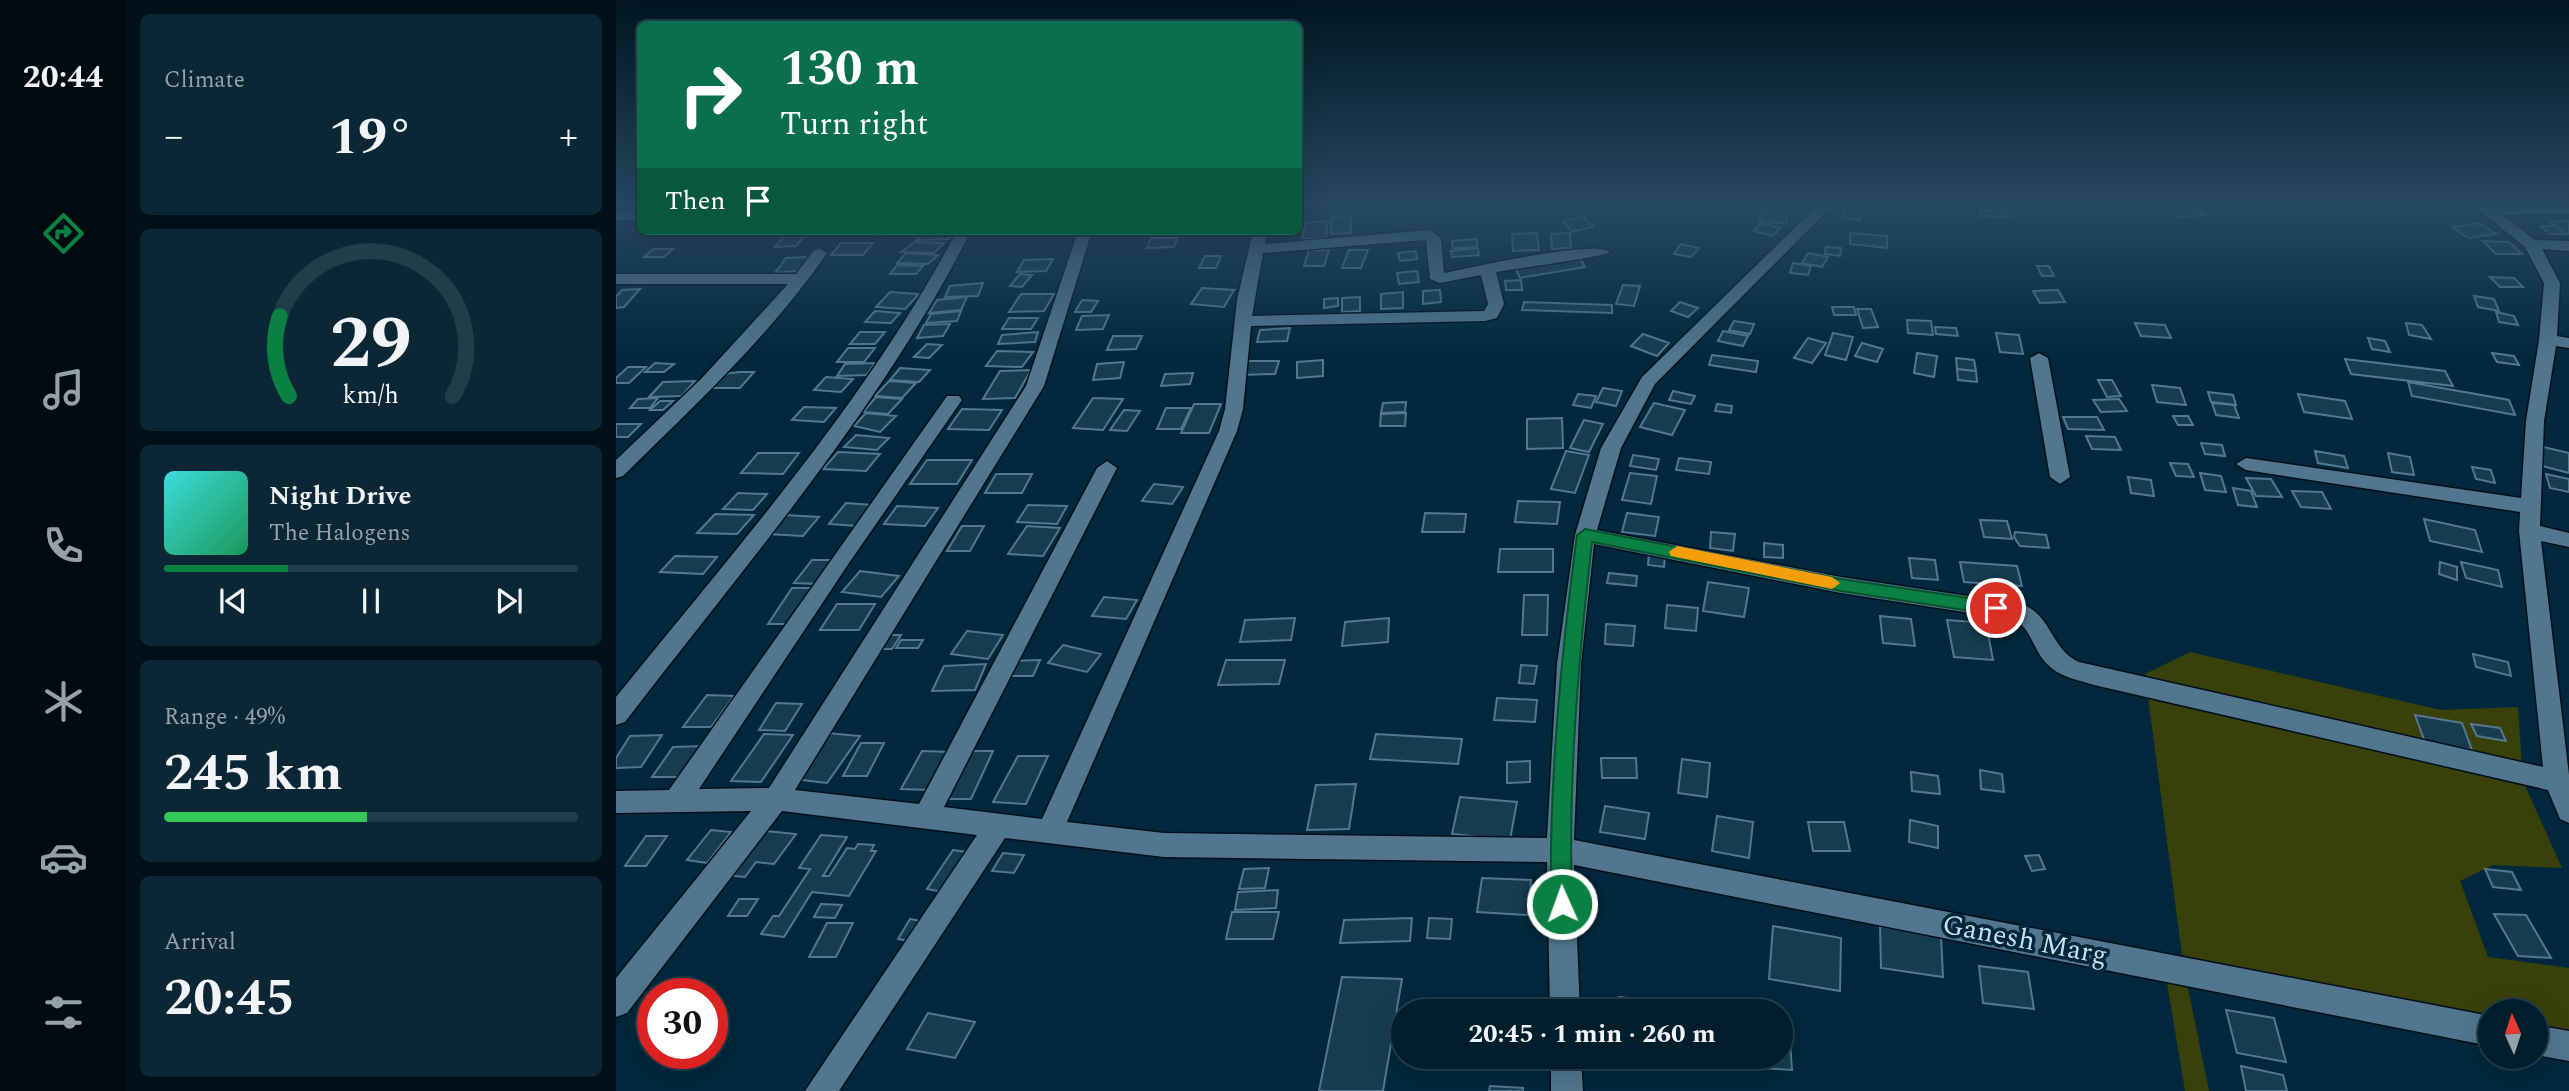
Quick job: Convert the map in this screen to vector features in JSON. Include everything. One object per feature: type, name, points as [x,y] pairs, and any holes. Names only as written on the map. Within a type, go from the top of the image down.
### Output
[{"type":"street","points":[[616,471],[707,383],[801,279],[817,256]]},
{"type":"street","points":[[616,715],[856,410],[921,312],[951,256]]},
{"type":"street","points":[[616,1002],[776,799],[1035,386],[1077,256]]},
{"type":"street","points":[[1050,831],[1228,430],[1234,409],[1242,321],[1255,256]]},
{"type":"street","points":[[1434,256],[1436,276],[1440,278],[1560,256]]},
{"type":"street","points":[[1565,999],[1560,850],[1569,664],[1585,535],[1611,448],[1648,381],[1775,256]]},
{"type":"street","points":[[2537,256],[2552,284],[2558,342],[2535,421],[2529,531],[2560,774],[2569,811]]},
{"type":"street","points":[[1242,321],[1338,316],[1485,316],[1495,309],[1496,304],[1488,270]]},
{"type":"street","points":[[616,279],[801,279]]},
{"type":"street","points":[[2552,284],[2569,286]]},
{"type":"street","points":[[2039,358],[2060,477]]},
{"type":"street","points":[[677,800],[833,569],[953,400]]},
{"type":"street","points":[[2246,464],[2530,506]]},
{"type":"street","points":[[927,815],[1107,468]]},
{"type":"street","points":[[2529,531],[2569,540]]},
{"type":"street","points":[[1585,535],[1841,585],[2021,612],[2033,618],[2047,646],[2061,664],[2095,676],[2560,774]]},
{"type":"street","name":"Ganesh Marg","points":[[616,803],[776,799],[1164,845],[1560,850],[2478,1029]]},
{"type":"street","points":[[821,1091],[999,824]]},
{"type":"street","points":[[2548,1042],[2569,1046]]},
{"type":"street","points":[[1566,1069],[1567,1091]]},
{"type":"green space","points":[[2190,652],[2441,710],[2518,707],[2523,781],[2562,868],[2493,865],[2460,881],[2488,957],[2569,968],[2569,1037],[2548,1033],[2548,999],[2478,999],[2478,1017],[2182,955],[2145,674]]},
{"type":"green space","points":[[2166,977],[2187,983],[2209,1091],[2185,1091]]},
{"type":"building","points":[[903,256],[937,256],[928,264],[897,263]]},
{"type":"building","points":[[1205,256],[1221,256],[1216,268],[1199,268]]},
{"type":"building","points":[[1307,256],[1327,256],[1324,266],[1304,266]]},
{"type":"building","points":[[1347,256],[1366,256],[1361,268],[1342,268]]},
{"type":"building","points":[[1399,256],[1417,256],[1417,259],[1400,261]]},
{"type":"building","points":[[1806,256],[1828,257],[1822,267],[1802,263]]},
{"type":"building","points":[[808,257],[798,271],[775,273],[786,258]]},
{"type":"building","points":[[1580,258],[1585,267],[1520,278],[1515,268]]},
{"type":"building","points":[[1053,259],[1046,271],[1017,272],[1024,260]]},
{"type":"building","points":[[1793,263],[1811,266],[1808,275],[1790,273]]},
{"type":"building","points":[[897,265],[923,266],[916,274],[890,274]]},
{"type":"building","points":[[2037,266],[2049,266],[2054,276],[2042,276]]},
{"type":"building","points":[[1417,271],[1419,282],[1399,284],[1397,273]]},
{"type":"building","points":[[1020,274],[1032,275],[1022,287],[1010,286]]},
{"type":"building","points":[[2490,277],[2514,278],[2523,287],[2500,287]]},
{"type":"building","points":[[1521,280],[1522,290],[1506,290],[1505,281]]},
{"type":"building","points":[[983,283],[978,296],[945,297],[950,286]]},
{"type":"building","points":[[1623,285],[1640,286],[1634,306],[1616,304]]},
{"type":"building","points":[[1202,288],[1234,290],[1224,307],[1191,304]]},
{"type":"building","points":[[640,289],[624,307],[616,308],[616,297],[622,290]]},
{"type":"building","points":[[1440,290],[1441,302],[1423,304],[1423,291]]},
{"type":"building","points":[[2058,290],[2065,302],[2040,303],[2033,291]]},
{"type":"building","points":[[890,292],[919,294],[905,309],[876,307]]},
{"type":"building","points":[[1403,292],[1403,308],[1381,309],[1381,294]]},
{"type":"building","points":[[1021,294],[1054,294],[1044,311],[1009,312]]},
{"type":"building","points":[[2474,296],[2494,299],[2499,311],[2478,307]]},
{"type":"building","points":[[967,297],[961,310],[929,313],[937,300]]},
{"type":"building","points":[[1360,297],[1360,311],[1342,312],[1342,298]]},
{"type":"building","points":[[1338,298],[1338,306],[1324,308],[1324,299]]},
{"type":"building","points":[[1082,300],[1098,301],[1091,312],[1075,312]]},
{"type":"building","points":[[1524,302],[1612,305],[1612,313],[1522,310]]},
{"type":"building","points":[[1680,302],[1698,308],[1688,317],[1671,311]]},
{"type":"building","points":[[1832,307],[1854,307],[1856,315],[1834,315]]},
{"type":"building","points":[[1857,309],[1871,309],[1878,327],[1863,328]]},
{"type":"building","points":[[875,311],[900,313],[891,323],[865,322]]},
{"type":"building","points":[[961,311],[957,321],[926,323],[931,314]]},
{"type":"building","points":[[2496,312],[2514,316],[2518,325],[2499,322]]},
{"type":"building","points":[[1109,315],[1103,329],[1076,330],[1082,316]]},
{"type":"building","points":[[1009,318],[1038,318],[1031,329],[1002,329]]},
{"type":"building","points":[[1907,320],[1931,321],[1933,335],[1908,333]]},
{"type":"building","points":[[1734,321],[1754,324],[1750,334],[1729,330]]},
{"type":"building","points":[[2135,323],[2165,325],[2171,338],[2141,336]]},
{"type":"building","points":[[2406,323],[2422,325],[2431,339],[2409,335]]},
{"type":"building","points":[[950,324],[943,336],[917,338],[924,325]]},
{"type":"building","points":[[1935,327],[1956,328],[1958,336],[1936,334]]},
{"type":"building","points":[[1290,328],[1287,341],[1257,342],[1260,330]]},
{"type":"building","points":[[1723,331],[1748,336],[1743,346],[1718,341]]},
{"type":"building","points":[[860,332],[885,332],[875,344],[850,344]]},
{"type":"building","points":[[1038,332],[1035,342],[998,344],[1002,335]]},
{"type":"building","points":[[1833,333],[1853,337],[1846,360],[1825,355]]},
{"type":"building","points":[[1996,333],[2019,335],[2023,354],[2000,352]]},
{"type":"building","points":[[1643,334],[1669,343],[1657,356],[1631,346]]},
{"type":"building","points":[[1113,336],[1142,336],[1136,349],[1107,350]]},
{"type":"building","points":[[1808,338],[1826,343],[1812,363],[1794,358]]},
{"type":"building","points":[[2368,338],[2385,341],[2390,352],[2372,349]]},
{"type":"building","points":[[1862,343],[1883,349],[1877,362],[1855,356]]},
{"type":"building","points":[[927,344],[942,345],[929,358],[914,357]]},
{"type":"building","points":[[848,348],[875,348],[864,362],[837,362]]},
{"type":"building","points":[[997,351],[1033,352],[1022,367],[986,366]]},
{"type":"building","points":[[1917,353],[1937,356],[1934,377],[1914,373]]},
{"type":"building","points":[[2492,353],[2514,356],[2519,365],[2497,362]]},
{"type":"building","points":[[1712,355],[1758,361],[1756,372],[1709,365]]},
{"type":"building","points":[[1956,358],[1974,360],[1976,371],[1957,369]]},
{"type":"building","points":[[2345,359],[2445,371],[2453,386],[2351,374]]},
{"type":"building","points":[[1323,360],[1323,376],[1297,378],[1297,362]]},
{"type":"building","points":[[1246,361],[1279,361],[1275,374],[1241,375]]},
{"type":"building","points":[[1124,362],[1120,378],[1093,380],[1097,364]]},
{"type":"building","points":[[655,363],[674,364],[664,372],[645,372]]},
{"type":"building","points":[[875,363],[867,375],[837,376],[845,364]]},
{"type":"building","points":[[628,367],[646,367],[629,383],[616,383],[616,378]]},
{"type":"building","points":[[900,368],[930,370],[919,382],[890,380]]},
{"type":"building","points":[[1957,369],[1976,371],[1977,382],[1958,380]]},
{"type":"building","points":[[1031,370],[1015,398],[983,399],[1000,371]]},
{"type":"building","points":[[754,372],[740,388],[712,388],[725,374]]},
{"type":"building","points":[[1193,373],[1190,384],[1161,386],[1165,374]]},
{"type":"building","points":[[826,377],[853,379],[841,392],[814,390]]},
{"type":"building","points":[[2098,380],[2112,380],[2121,396],[2107,397]]},
{"type":"building","points":[[695,381],[682,396],[649,397],[663,382]]},
{"type":"building","points":[[889,381],[916,383],[902,398],[875,396]]},
{"type":"building","points":[[2408,382],[2509,400],[2515,415],[2412,396]]},
{"type":"building","points":[[2152,385],[2180,388],[2186,405],[2157,402]]},
{"type":"building","points":[[1603,388],[1622,391],[1616,406],[1596,402]]},
{"type":"building","points":[[1673,391],[1695,396],[1691,404],[1669,400]]},
{"type":"building","points":[[2208,392],[2233,395],[2236,405],[2211,402]]},
{"type":"building","points":[[1578,394],[1596,396],[1591,408],[1573,405]]},
{"type":"building","points":[[2298,394],[2345,401],[2352,419],[2304,412]]},
{"type":"building","points":[[876,397],[902,399],[888,414],[863,412]]},
{"type":"building","points":[[658,398],[650,408],[630,408],[638,399]]},
{"type":"building","points":[[1093,398],[1123,399],[1103,430],[1073,428]]},
{"type":"building","points":[[2119,399],[2127,411],[2101,412],[2093,400]]},
{"type":"building","points":[[660,401],[673,401],[663,410],[650,410]]},
{"type":"building","points":[[1406,402],[1405,412],[1381,413],[1383,403]]},
{"type":"building","points":[[1654,403],[1685,410],[1672,435],[1640,427]]},
{"type":"building","points":[[2212,403],[2234,405],[2239,418],[2216,415]]},
{"type":"building","points":[[1194,404],[1221,404],[1209,433],[1181,433]]},
{"type":"building","points":[[1717,404],[1732,406],[1731,413],[1715,411]]},
{"type":"building","points":[[804,407],[836,408],[824,422],[792,420]]},
{"type":"building","points":[[1166,408],[1191,408],[1181,429],[1157,429]]},
{"type":"building","points":[[962,409],[1002,410],[989,430],[948,429]]},
{"type":"building","points":[[1124,410],[1140,411],[1127,431],[1110,430]]},
{"type":"building","points":[[866,413],[896,416],[880,432],[854,426]]},
{"type":"building","points":[[1406,413],[1405,426],[1380,426],[1381,414]]},
{"type":"building","points":[[2173,416],[2188,416],[2193,425],[2178,425]]},
{"type":"building","points":[[2063,417],[2097,417],[2104,430],[2068,429]]},
{"type":"building","points":[[1562,418],[1563,448],[1527,449],[1527,419]]},
{"type":"building","points":[[1584,420],[1603,424],[1589,452],[1570,448]]},
{"type":"building","points":[[616,424],[641,424],[628,437],[616,437]]},
{"type":"building","points":[[856,435],[889,438],[877,450],[844,447]]},
{"type":"building","points":[[2086,436],[2115,437],[2121,450],[2092,449]]},
{"type":"building","points":[[2201,443],[2222,445],[2225,456],[2205,454]]},
{"type":"building","points":[[2539,446],[2569,453],[2569,473],[2542,466]]},
{"type":"building","points":[[1566,451],[1589,455],[1575,493],[1551,489]]},
{"type":"building","points":[[2315,451],[2344,456],[2348,468],[2318,463]]},
{"type":"building","points":[[838,452],[880,454],[866,471],[823,469]]},
{"type":"building","points":[[758,453],[799,453],[783,474],[741,473]]},
{"type":"building","points":[[2388,453],[2410,457],[2414,475],[2392,472]]},
{"type":"building","points":[[1633,455],[1659,459],[1656,470],[1630,466]]},
{"type":"building","points":[[1679,458],[1711,462],[1709,474],[1676,470]]},
{"type":"building","points":[[927,460],[972,460],[957,484],[910,484]]},
{"type":"building","points":[[2170,463],[2188,464],[2194,477],[2176,476]]},
{"type":"building","points":[[2472,467],[2491,470],[2495,483],[2476,479]]},
{"type":"building","points":[[1630,473],[1657,476],[1651,504],[1622,500]]},
{"type":"building","points":[[2200,473],[2221,476],[2226,492],[2205,490]]},
{"type":"building","points":[[996,474],[1032,474],[1022,493],[985,493]]},
{"type":"building","points":[[2546,474],[2569,479],[2569,492],[2550,488]]},
{"type":"building","points":[[2128,477],[2151,480],[2154,496],[2131,493]]},
{"type":"building","points":[[2246,478],[2271,479],[2282,497],[2256,496]]},
{"type":"building","points":[[1154,484],[1183,487],[1172,504],[1142,501]]},
{"type":"building","points":[[2233,488],[2251,491],[2257,507],[2238,505]]},
{"type":"building","points":[[2292,491],[2322,492],[2331,509],[2301,507]]},
{"type":"building","points":[[738,493],[767,494],[753,510],[723,509]]},
{"type":"building","points":[[1518,501],[1560,502],[1557,524],[1515,522]]},
{"type":"building","points":[[846,503],[874,505],[857,526],[829,524]]},
{"type":"building","points":[[1028,505],[1067,506],[1057,524],[1017,522]]},
{"type":"building","points":[[897,506],[938,508],[925,526],[884,524]]},
{"type":"building","points":[[1425,513],[1466,514],[1464,532],[1422,532]]},
{"type":"building","points":[[1627,513],[1659,517],[1655,536],[1622,532]]},
{"type":"building","points":[[715,514],[754,515],[737,534],[697,533]]},
{"type":"building","points":[[784,515],[819,517],[803,536],[767,534]]},
{"type":"building","points":[[2424,519],[2475,530],[2482,552],[2430,541]]},
{"type":"building","points":[[1980,520],[2007,521],[2012,539],[1984,537]]},
{"type":"building","points":[[962,526],[984,526],[970,551],[947,551]]},
{"type":"building","points":[[1027,526],[1060,528],[1043,556],[1008,554]]},
{"type":"building","points":[[1711,532],[1735,534],[1733,551],[1710,548]]},
{"type":"building","points":[[2015,532],[2046,535],[2049,548],[2020,546],[2014,537]]},
{"type":"building","points":[[1764,543],[1783,545],[1783,558],[1764,557]]},
{"type":"building","points":[[1500,549],[1553,549],[1553,572],[1498,572]]},
{"type":"building","points":[[1649,553],[1665,555],[1664,567],[1648,565]]},
{"type":"building","points":[[675,556],[717,557],[703,574],[660,572]]},
{"type":"building","points":[[1909,558],[1935,560],[1938,580],[1912,578]]},
{"type":"building","points":[[812,560],[835,560],[818,584],[794,583]]},
{"type":"building","points":[[1960,562],[2017,566],[2022,586],[1964,582]]},
{"type":"building","points":[[2440,562],[2457,567],[2457,580],[2439,574]]},
{"type":"building","points":[[2461,562],[2498,570],[2502,587],[2466,578]]},
{"type":"building","points":[[860,571],[899,576],[881,597],[842,592]]},
{"type":"building","points":[[1609,573],[1637,576],[1636,586],[1607,583]]},
{"type":"building","points":[[1708,582],[1749,588],[1744,617],[1703,611]]},
{"type":"building","points":[[792,588],[816,588],[793,624],[768,624]]},
{"type":"building","points":[[1524,595],[1548,595],[1547,635],[1522,635]]},
{"type":"building","points":[[1104,597],[1137,600],[1126,619],[1092,616]]},
{"type":"building","points":[[837,604],[875,604],[859,630],[820,630]]},
{"type":"building","points":[[1667,605],[1698,608],[1696,631],[1665,628]]},
{"type":"building","points":[[1880,616],[1911,619],[1915,646],[1883,643]]},
{"type":"building","points":[[1295,618],[1291,640],[1240,642],[1245,620]]},
{"type":"building","points":[[1389,618],[1388,642],[1342,646],[1345,622]]},
{"type":"building","points":[[1947,620],[1986,623],[1993,660],[1954,657]]},
{"type":"building","points":[[1606,624],[1635,626],[1633,646],[1605,644]]},
{"type":"building","points":[[967,631],[1003,635],[988,659],[951,654]]},
{"type":"building","points":[[885,635],[901,635],[892,649],[877,649]]},
{"type":"building","points":[[901,640],[923,640],[918,648],[896,648]]},
{"type":"building","points":[[1063,645],[1101,654],[1087,672],[1048,663]]},
{"type":"building","points":[[2473,654],[2508,662],[2511,676],[2476,667]]},
{"type":"building","points":[[1040,660],[1033,676],[1004,676],[1011,661]]},
{"type":"building","points":[[1226,660],[1285,660],[1279,684],[1218,685]]},
{"type":"building","points":[[986,664],[975,690],[932,691],[944,666]]},
{"type":"building","points":[[1521,665],[1537,666],[1534,684],[1519,683]]},
{"type":"building","points":[[707,695],[734,696],[711,727],[683,727]]},
{"type":"building","points":[[1497,698],[1537,700],[1535,722],[1494,720]]},
{"type":"building","points":[[776,703],[802,704],[785,731],[759,730]]},
{"type":"building","points":[[2415,715],[2462,723],[2472,750],[2425,742]]},
{"type":"building","points":[[2471,724],[2500,728],[2506,741],[2477,736]]},
{"type":"building","points":[[827,733],[860,736],[827,783],[793,779]]},
{"type":"building","points":[[764,734],[793,735],[761,782],[731,781]]},
{"type":"building","points":[[1376,734],[1462,739],[1458,764],[1370,759]]},
{"type":"building","points":[[662,735],[641,767],[616,768],[616,758],[630,736]]},
{"type":"building","points":[[861,743],[884,743],[867,776],[843,776]]},
{"type":"building","points":[[703,746],[682,777],[652,777],[673,747]]},
{"type":"building","points":[[922,751],[952,752],[931,790],[901,789]]},
{"type":"building","points":[[961,751],[993,751],[971,799],[938,799]]},
{"type":"building","points":[[1018,756],[1048,756],[1026,804],[993,802]]},
{"type":"building","points":[[1601,758],[1636,758],[1637,778],[1602,778]]},
{"type":"building","points":[[1682,759],[1710,763],[1707,797],[1678,793]]},
{"type":"building","points":[[1530,761],[1530,782],[1507,783],[1507,762]]},
{"type":"building","points":[[1980,770],[2002,774],[2004,792],[1981,789]]},
{"type":"building","points":[[1911,772],[1938,776],[1940,794],[1912,791]]},
{"type":"building","points":[[1356,784],[1349,829],[1307,830],[1316,785]]},
{"type":"building","points":[[1460,797],[1517,802],[1510,840],[1452,834]]},
{"type":"building","points":[[1605,806],[1649,813],[1645,839],[1600,832]]},
{"type":"building","points":[[1717,816],[1753,822],[1749,858],[1712,851]]},
{"type":"building","points":[[1910,820],[1938,826],[1938,848],[1909,842]]},
{"type":"building","points":[[1808,822],[1844,822],[1850,851],[1813,851]]},
{"type":"building","points":[[711,830],[731,832],[707,863],[687,860]]},
{"type":"building","points":[[766,831],[796,834],[774,864],[756,862],[745,877],[733,876]]},
{"type":"building","points":[[821,835],[847,837],[823,876],[829,876],[847,848],[855,849],[858,844],[874,845],[871,851],[876,851],[849,896],[812,892],[784,937],[761,934],[773,916],[779,916],[810,869],[799,868]]},
{"type":"building","points":[[646,836],[667,836],[646,866],[625,866]]},
{"type":"building","points":[[953,850],[968,852],[943,892],[927,889]]},
{"type":"building","points":[[1003,853],[1024,855],[1014,873],[992,871]]},
{"type":"building","points":[[2039,855],[2045,869],[2032,871],[2025,856]]},
{"type":"building","points":[[1269,868],[1265,888],[1239,889],[1244,869]]},
{"type":"building","points":[[2485,869],[2512,872],[2521,890],[2493,887]]},
{"type":"building","points":[[1482,878],[1531,880],[1528,915],[1477,912]]},
{"type":"building","points":[[1278,890],[1276,908],[1235,910],[1238,892]]},
{"type":"building","points":[[739,899],[758,899],[747,916],[728,916]]},
{"type":"building","points":[[821,904],[842,905],[835,918],[814,917]]},
{"type":"building","points":[[1232,912],[1279,912],[1273,939],[1226,939]]},
{"type":"building","points":[[2494,914],[2526,915],[2551,958],[2518,956]]},
{"type":"building","points":[[1412,918],[1410,941],[1340,943],[1344,920]]},
{"type":"building","points":[[1429,918],[1452,919],[1450,939],[1427,938]]},
{"type":"building","points":[[910,919],[926,922],[914,942],[898,939]]},
{"type":"building","points":[[827,923],[853,923],[836,957],[809,957]]},
{"type":"building","points":[[1773,926],[1841,938],[1840,991],[1769,979]]},
{"type":"building","points":[[1880,926],[1941,936],[1943,977],[1881,968]]},
{"type":"building","points":[[1979,966],[2028,972],[2034,1009],[1983,1003]]},
{"type":"building","points":[[1342,977],[1402,979],[1399,999],[1391,999],[1391,1044],[1383,1091],[1319,1091]]},
{"type":"building","points":[[2226,1010],[2274,1018],[2286,1062],[2237,1053]]},
{"type":"building","points":[[928,1013],[975,1022],[955,1058],[907,1049]]},
{"type":"building","points":[[2241,1066],[2283,1075],[2287,1091],[2246,1091]]},
{"type":"building","points":[[1490,1086],[1523,1088],[1523,1091],[1489,1091]]},
{"type":"slow traffic","points":[[1677,552],[1832,583]]},
{"type":"route","points":[[1562,904],[1560,850],[1569,664],[1585,535],[1841,585],[1996,608]]}]
